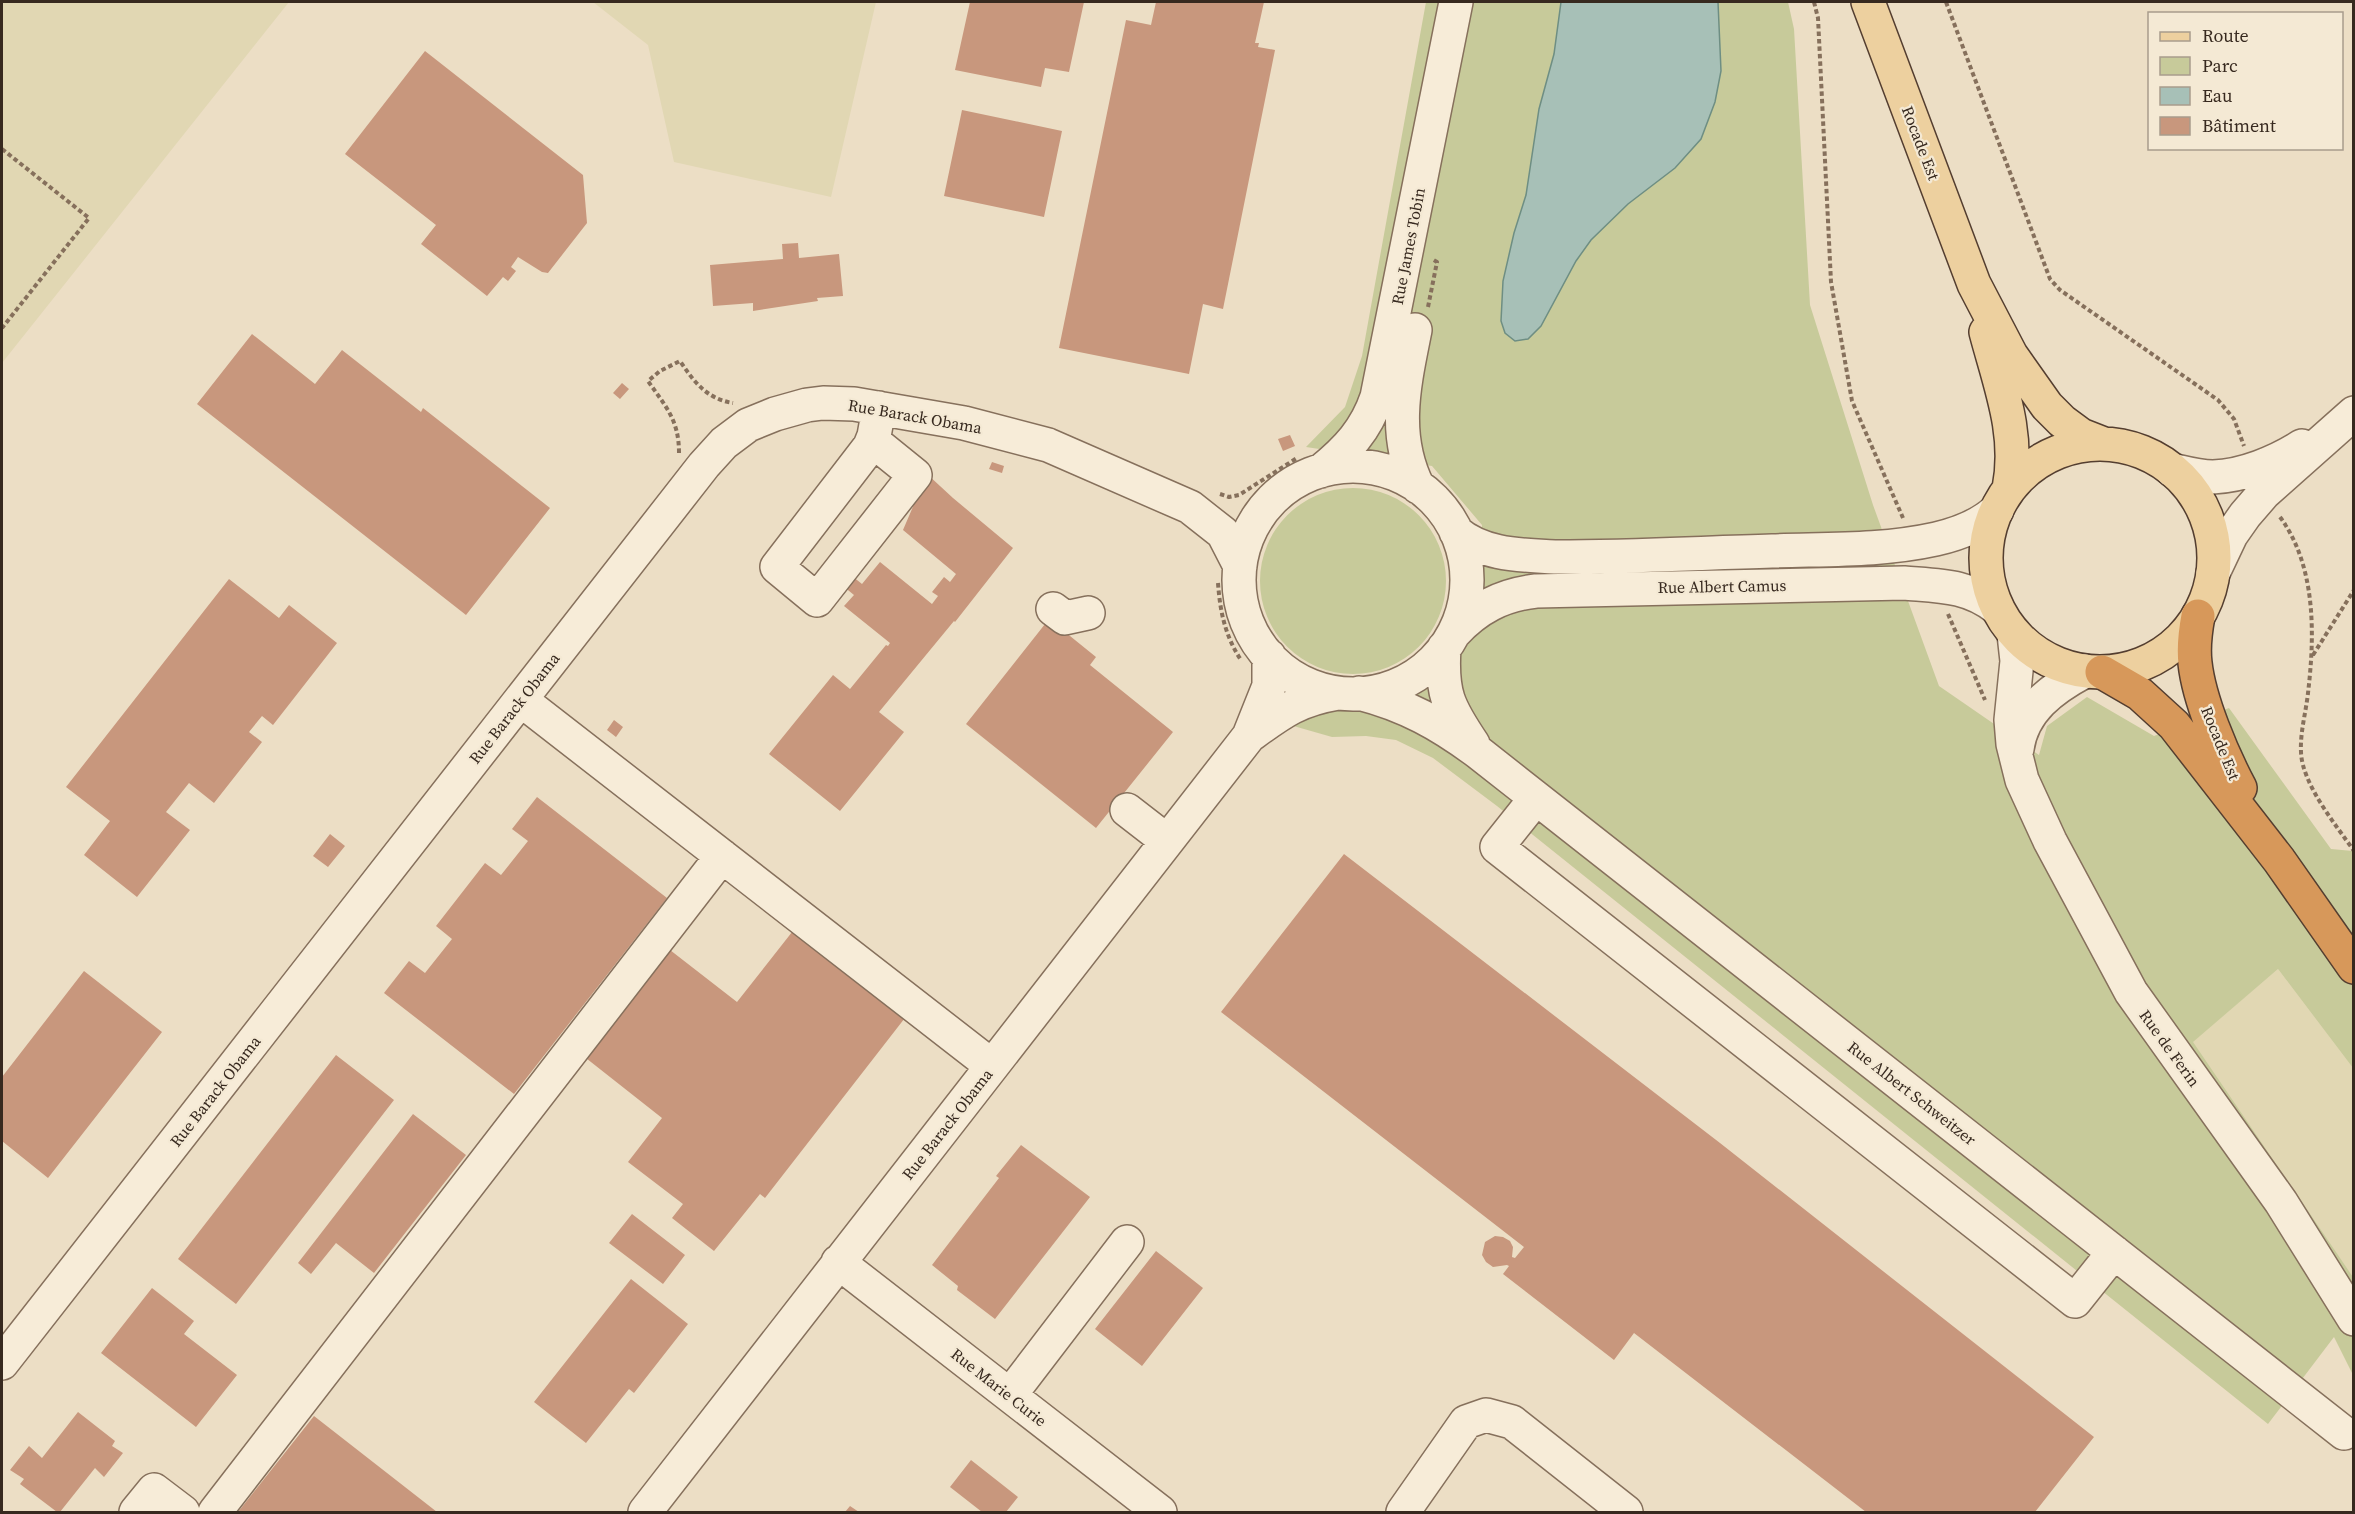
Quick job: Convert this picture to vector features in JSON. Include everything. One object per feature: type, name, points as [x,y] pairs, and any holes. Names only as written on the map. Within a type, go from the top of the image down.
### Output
[{"type":"highway","name":"Rocade Est","points":[[2198,616],[2194,654],[2202,693],[2230,769],[2279,860]]},
{"type":"highway","name":"Rocade Est","points":[[2094,672],[2140,694],[2166,716],[2279,860],[2354,967]]},
{"type":"main road","name":"Rocade Est","points":[[1868,2],[1974,284],[2012,433],[2014,453],[2003,500],[1989,534],[1986,559],[1989,584],[2006,621]]},
{"type":"main road","name":"Rocade Est","points":[[1974,284],[2011,355],[2047,406],[2081,435],[2104,444]]},
{"type":"main road","points":[[2003,500],[2026,472],[2051,455],[2074,447],[2104,444],[2140,452],[2172,470],[2193,493],[2204,511],[2213,542],[2213,573],[2209,591],[2198,616],[2180,639],[2157,657],[2130,668],[2094,672],[2072,669],[2035,652],[2006,621]]},
{"type":"street","name":"Rue James Tobin","points":[[1310,464],[1341,454],[1360,433],[1377,397],[1456,2]]},
{"type":"street","name":"Rue James Tobin","points":[[1429,485],[1410,470],[1404,447],[1402,424],[1404,390],[1479,2]]},
{"type":"street","name":"Rue Barack Obama","points":[[2,1363],[708,460],[735,434],[760,419],[807,405],[837,402],[879,408],[980,426],[1032,440],[1204,500],[1232,513],[1264,510]]},
{"type":"street","points":[[873,441],[915,475],[817,600],[777,567],[873,441],[879,408]]},
{"type":"street","points":[[2213,573],[2259,481],[2348,418]]},
{"type":"street","points":[[1229,572],[1264,510],[1310,464],[1376,468],[1429,485],[1437,503],[1460,522],[1467,582],[1463,608],[1449,640]]},
{"type":"street","points":[[2172,470],[2195,476],[2259,481]]},
{"type":"street","name":"Rue Barack Obama","points":[[1204,500],[1223,533],[1229,572]]},
{"type":"street","name":"Rue Albert Camus","points":[[1460,522],[1473,544],[1520,555],[1557,557],[1837,549],[1912,544],[1963,531],[1988,519],[2003,500]]},
{"type":"street","name":"Rue Albert Schweitzer","points":[[1229,572],[1240,592],[1244,610],[1258,642],[1258,662],[1282,669],[1305,683],[1412,710],[1457,736],[2344,1433]]},
{"type":"street","name":"Rue Albert Camus","points":[[1350,693],[1377,691],[1403,682],[1425,668],[1474,613],[1491,602],[1512,595],[1536,591],[1875,582],[1929,585],[1962,589],[1974,593],[2006,621]]},
{"type":"street","points":[[1053,609],[1065,618],[1089,613]]},
{"type":"street","name":"Rue de Ferin","points":[[2006,621],[2017,661],[2010,720],[2017,760],[2028,794],[2050,841],[2131,992],[2281,1202],[2354,1319]]},
{"type":"street","name":"Rue Albert Schweitzer","points":[[1449,640],[1442,676],[1445,695],[1479,753]]},
{"type":"street","name":"Rue Barack Obama","points":[[645,1512],[1249,736],[1266,695],[1270,678],[1258,662]]},
{"type":"street","name":"Rue de Ferin","points":[[2017,760],[2021,733],[2031,713],[2052,692],[2094,672]]},
{"type":"street","name":"Rue Barack Obama","points":[[1249,736],[1294,705],[1319,696],[1350,693]]},
{"type":"street","points":[[521,700],[992,1066]]},
{"type":"street","points":[[1536,798],[1497,847],[1525,869],[2075,1301],[2114,1252]]},
{"type":"street","points":[[1127,810],[1167,841]]},
{"type":"street","points":[[215,1512],[722,856]]},
{"type":"street","points":[[1010,1395],[1127,1242]]},
{"type":"street","name":"Rue Marie Curie","points":[[838,1262],[1160,1512]]},
{"type":"street","points":[[1403,1512],[1466,1422],[1486,1415],[1512,1422],[1626,1512]]},
{"type":"street","points":[[136,1512],[154,1490],[183,1512]]},
{"type":"path","points":[[1814,2],[1818,18],[1824,116],[1831,282],[1852,401],[1912,544]]},
{"type":"path","points":[[1946,2],[2050,279],[2060,290],[2218,400],[2234,419],[2259,481],[2292,534],[2310,595],[2312,655],[2301,753],[2312,790],[2354,851]]},
{"type":"path","points":[[2,149],[89,218],[2,327]]},
{"type":"path","points":[[1204,500],[1239,495],[1310,464]]},
{"type":"path","points":[[1429,485],[1460,522]]},
{"type":"path","points":[[1229,572],[1221,613],[1228,638],[1258,662]]},
{"type":"path","points":[[1929,585],[1933,594],[1946,609],[1988,706]]},
{"type":"path","points":[[2312,655],[2354,590]]},
{"type":"shaded area","points":[[2,2],[289,2],[2,363]]},
{"type":"shaded area","points":[[593,2],[876,2],[831,197],[674,162],[648,45]]},
{"type":"shaded area","points":[[2278,969],[2353,1068],[2353,1277],[2192,1042]]},
{"type":"green space","points":[[1426,2],[1788,2],[1794,29],[1810,305],[1873,505],[1939,686],[2039,755],[2047,726],[2087,697],[2154,736],[2229,708],[2331,849],[2353,851],[2353,1068],[2278,969],[2193,1042],[2353,1277],[2353,1375],[2334,1337],[2268,1424],[1497,806],[1433,758],[1396,740],[1366,736],[1332,737],[1290,725],[1316,706],[1388,709],[1453,663],[1482,626],[1482,525],[1432,466],[1306,447],[1345,407],[1362,356]]},
{"type":"green space","points":[[1353,488],[1371,490],[1388,496],[1404,504],[1418,516],[1430,530],[1438,546],[1444,563],[1446,581],[1444,599],[1438,616],[1430,632],[1418,646],[1404,658],[1388,666],[1371,672],[1353,674],[1335,672],[1318,666],[1302,658],[1288,646],[1276,632],[1268,616],[1262,599],[1260,581],[1262,563],[1268,546],[1276,530],[1288,516],[1302,504],[1318,496],[1335,490]]},
{"type":"water","points":[[1561,2],[1718,2],[1721,71],[1715,102],[1701,139],[1675,168],[1628,204],[1591,240],[1576,261],[1541,326],[1528,339],[1515,341],[1505,333],[1501,321],[1503,281],[1526,195],[1539,109],[1554,54]]},
{"type":"building","points":[[970,2],[1084,2],[1069,72],[1045,68],[1041,87],[955,70]]},
{"type":"building","points":[[1156,2],[1264,2],[1255,43],[1259,43],[1258,47],[1275,50],[1223,309],[1203,304],[1189,374],[1059,348],[1126,20],[1151,25]]},
{"type":"building","points":[[425,51],[583,175],[587,223],[548,273],[542,272],[518,257],[511,267],[516,271],[508,281],[503,277],[487,296],[421,244],[436,225],[345,154]]},
{"type":"building","points":[[962,110],[1062,131],[1044,217],[944,196]]},
{"type":"building","points":[[798,243],[799,258],[839,254],[843,296],[817,298],[818,301],[753,311],[753,303],[713,306],[710,265],[783,259],[782,244]]},
{"type":"building","points":[[252,334],[315,384],[342,350],[421,412],[423,408],[550,508],[466,615],[197,404]]},
{"type":"building","points":[[622,383],[629,389],[620,399],[613,393]]},
{"type":"building","points":[[1290,435],[1295,446],[1283,451],[1278,439]]},
{"type":"building","points":[[992,462],[1004,466],[1002,473],[989,469]]},
{"type":"building","points":[[927,474],[1013,548],[955,622],[879,712],[904,732],[840,811],[769,754],[833,675],[850,689],[890,643],[844,606],[854,595],[843,586],[852,576],[862,584],[880,562],[932,604],[938,596],[932,592],[944,577],[950,582],[956,574],[903,530]]},
{"type":"building","points":[[229,579],[279,618],[289,605],[337,643],[273,725],[262,716],[249,732],[262,742],[214,803],[189,783],[166,812],[190,830],[137,897],[84,855],[110,821],[66,787]]},
{"type":"building","points":[[1049,619],[1096,657],[1090,665],[1173,732],[1096,828],[966,724]]},
{"type":"building","points":[[614,720],[623,727],[616,737],[607,730]]},
{"type":"building","points":[[537,797],[667,898],[514,1094],[384,993],[409,961],[425,973],[452,939],[436,926],[485,863],[501,875],[528,841],[512,829]]},
{"type":"building","points":[[330,834],[345,846],[328,867],[313,856]]},
{"type":"building","points":[[1344,854],[1720,1143],[2094,1437],[2035,1512],[1866,1512],[1634,1333],[1614,1360],[1503,1274],[1509,1266],[1493,1267],[1482,1255],[1485,1242],[1495,1236],[1510,1241],[1513,1247],[1512,1257],[1515,1258],[1524,1247],[1221,1012]]},
{"type":"building","points":[[796,927],[908,1014],[765,1198],[760,1194],[714,1251],[672,1218],[683,1204],[628,1162],[662,1118],[577,1051],[661,943],[737,1002]]},
{"type":"building","points":[[84,971],[162,1032],[48,1178],[2,1141],[2,1077]]},
{"type":"building","points":[[336,1055],[394,1100],[236,1304],[178,1259]]},
{"type":"building","points":[[413,1114],[466,1155],[374,1273],[336,1243],[311,1274],[298,1263]]},
{"type":"building","points":[[1021,1145],[1090,1197],[995,1319],[957,1290],[958,1286],[932,1265],[999,1178],[996,1176]]},
{"type":"building","points":[[632,1214],[685,1255],[663,1284],[609,1243]]},
{"type":"building","points":[[1156,1251],[1203,1288],[1142,1366],[1095,1329]]},
{"type":"building","points":[[631,1279],[688,1324],[634,1393],[629,1389],[586,1443],[534,1402]]},
{"type":"building","points":[[152,1288],[194,1321],[184,1334],[237,1375],[196,1427],[101,1353]]},
{"type":"building","points":[[78,1412],[115,1441],[112,1446],[123,1453],[104,1477],[95,1468],[60,1512],[57,1512],[20,1484],[24,1479],[10,1470],[29,1446],[42,1458]]},
{"type":"building","points":[[314,1416],[437,1512],[238,1512]]},
{"type":"building","points":[[971,1460],[1018,1497],[1006,1512],[982,1512],[950,1487]]},
{"type":"building","points":[[850,1506],[859,1512],[845,1512]]}]
